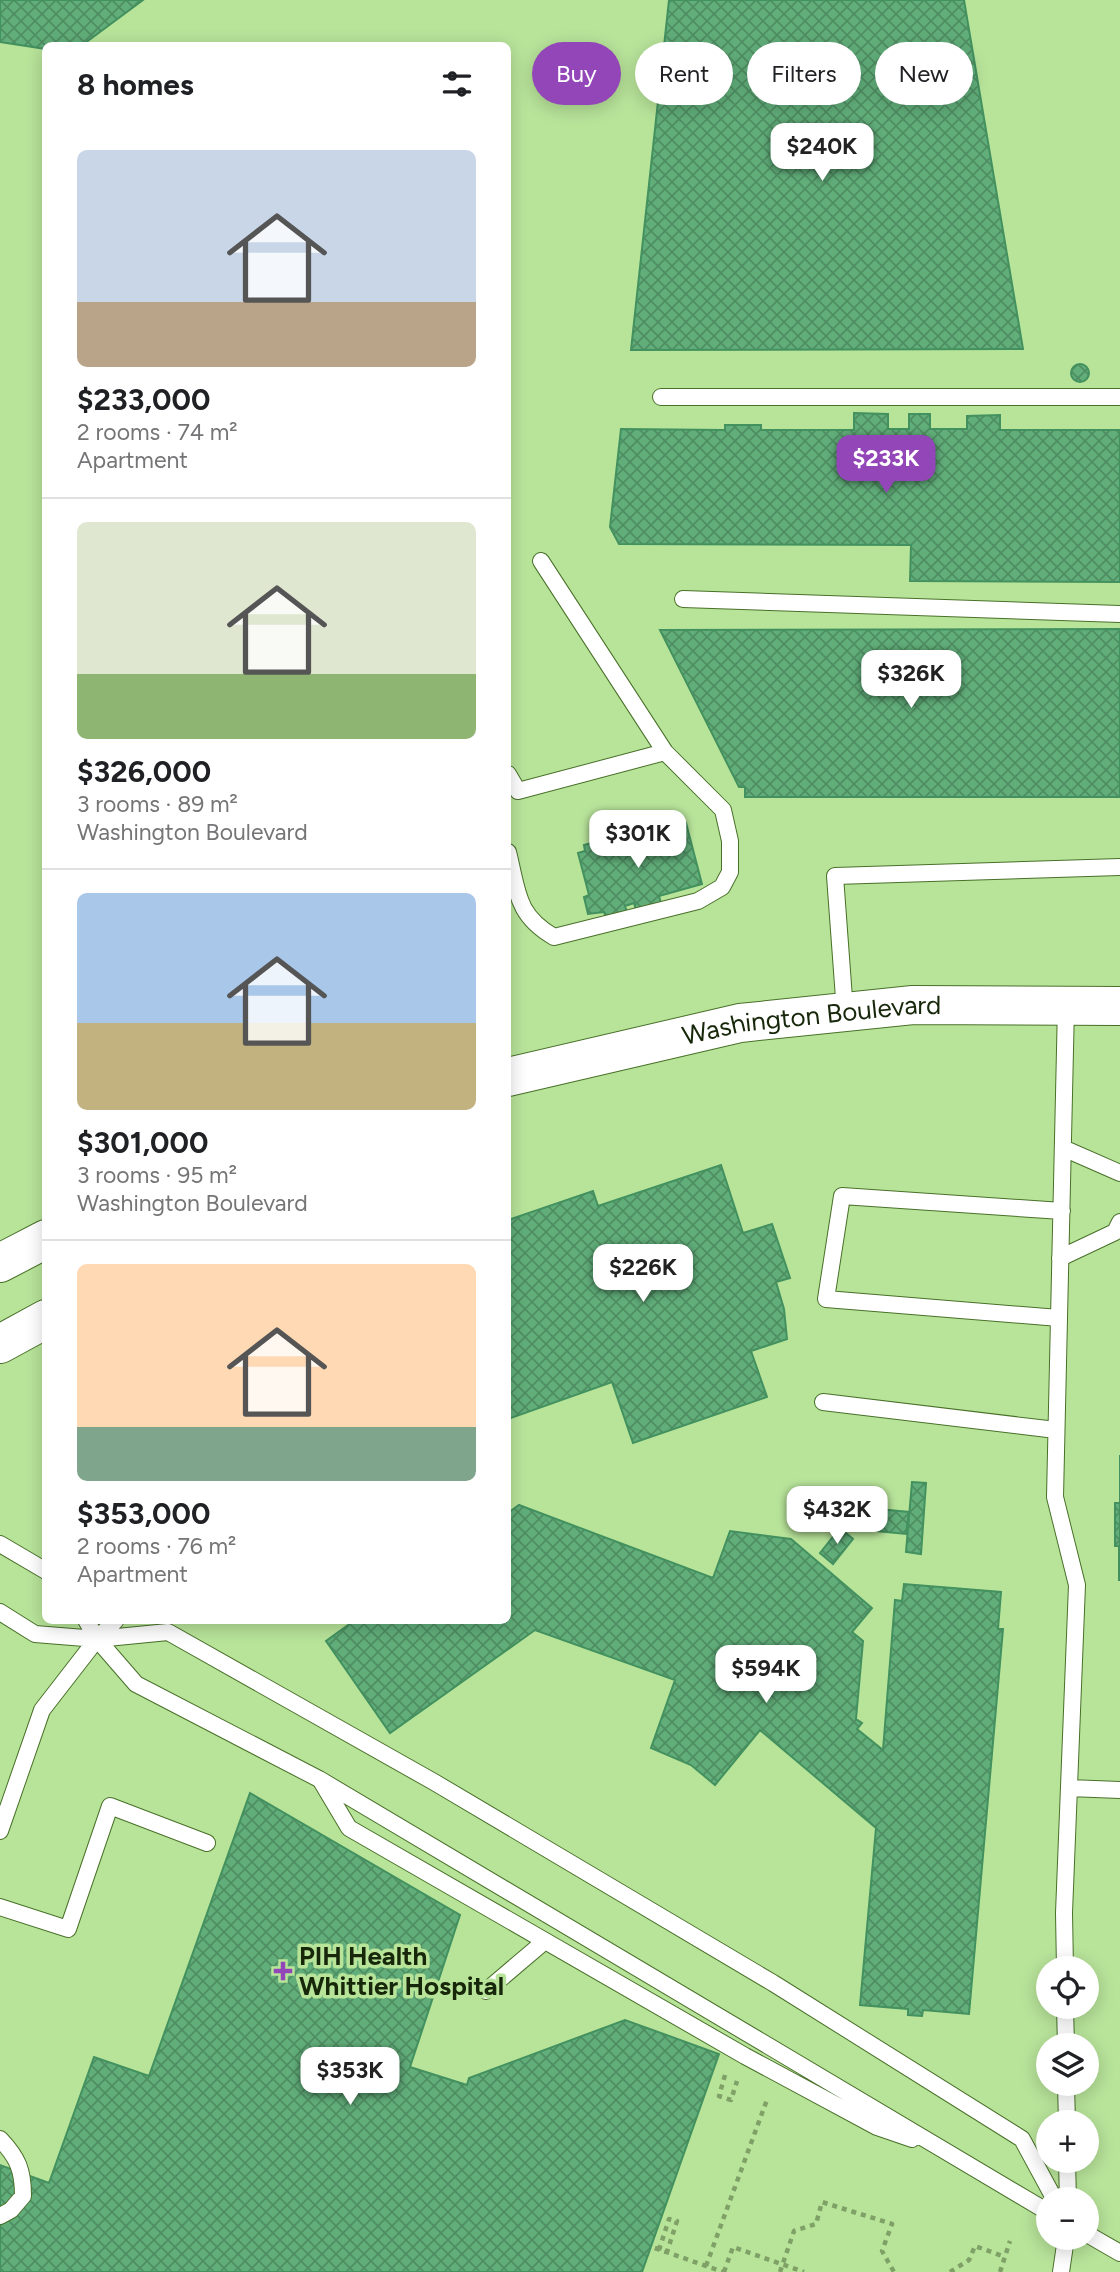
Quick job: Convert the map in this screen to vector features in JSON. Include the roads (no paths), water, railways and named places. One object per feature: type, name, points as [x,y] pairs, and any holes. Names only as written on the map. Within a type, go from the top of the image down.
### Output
[{"type":"main road","name":"Washington Boulevard","points":[[511,1077],[740,1023],[913,1005],[1120,1006]]},
{"type":"main road","points":[[0,1263],[42,1241]]},
{"type":"main road","points":[[0,1344],[42,1322]]},
{"type":"lane","points":[[662,397],[1120,397]]},
{"type":"lane","points":[[511,863],[524,912],[536,926],[554,937],[698,901],[722,887],[730,872],[730,841],[723,810],[665,752],[541,561]]},
{"type":"lane","points":[[683,599],[1120,614]]},
{"type":"lane","points":[[511,779],[518,792],[665,752]]},
{"type":"lane","points":[[845,1012],[835,876],[1120,867]]},
{"type":"lane","points":[[1065,1956],[1077,1585],[1055,1497],[1066,1005]]},
{"type":"lane","points":[[1063,1148],[1120,1173]]},
{"type":"lane","points":[[1059,1318],[826,1299],[842,1196],[1062,1211]]},
{"type":"lane","points":[[1060,1258],[1115,1232],[1120,1222]]},
{"type":"lane","points":[[824,1402],[1056,1430]]},
{"type":"lane","points":[[2,1544],[42,1569]]},
{"type":"lane","points":[[0,1612],[35,1633],[97,1639],[168,1632],[434,1782],[773,1983],[1022,2139],[1048,2187]]},
{"type":"lane","points":[[88,1624],[97,1639],[136,1684],[319,1779],[1036,2204]]},
{"type":"lane","points":[[0,1831],[43,1710],[97,1639],[112,1624]]},
{"type":"lane","points":[[319,1779],[349,1828],[745,2056],[877,2127],[937,2147]]},
{"type":"lane","points":[[1069,1788],[1120,1790]]},
{"type":"lane","points":[[0,1907],[68,1929],[110,1806],[207,1843]]},
{"type":"lane","points":[[486,1991],[545,1941]]},
{"type":"lane","points":[[0,2139],[17,2157],[23,2173],[23,2196],[11,2210],[0,2216]]},
{"type":"lane","points":[[1099,2241],[1120,2253]]},
{"type":"lane","points":[[1061,2272],[1064,2250]]},
{"type":"place","name":"PIH Health Whittier Hospital","points":[[283,1971]]}]
